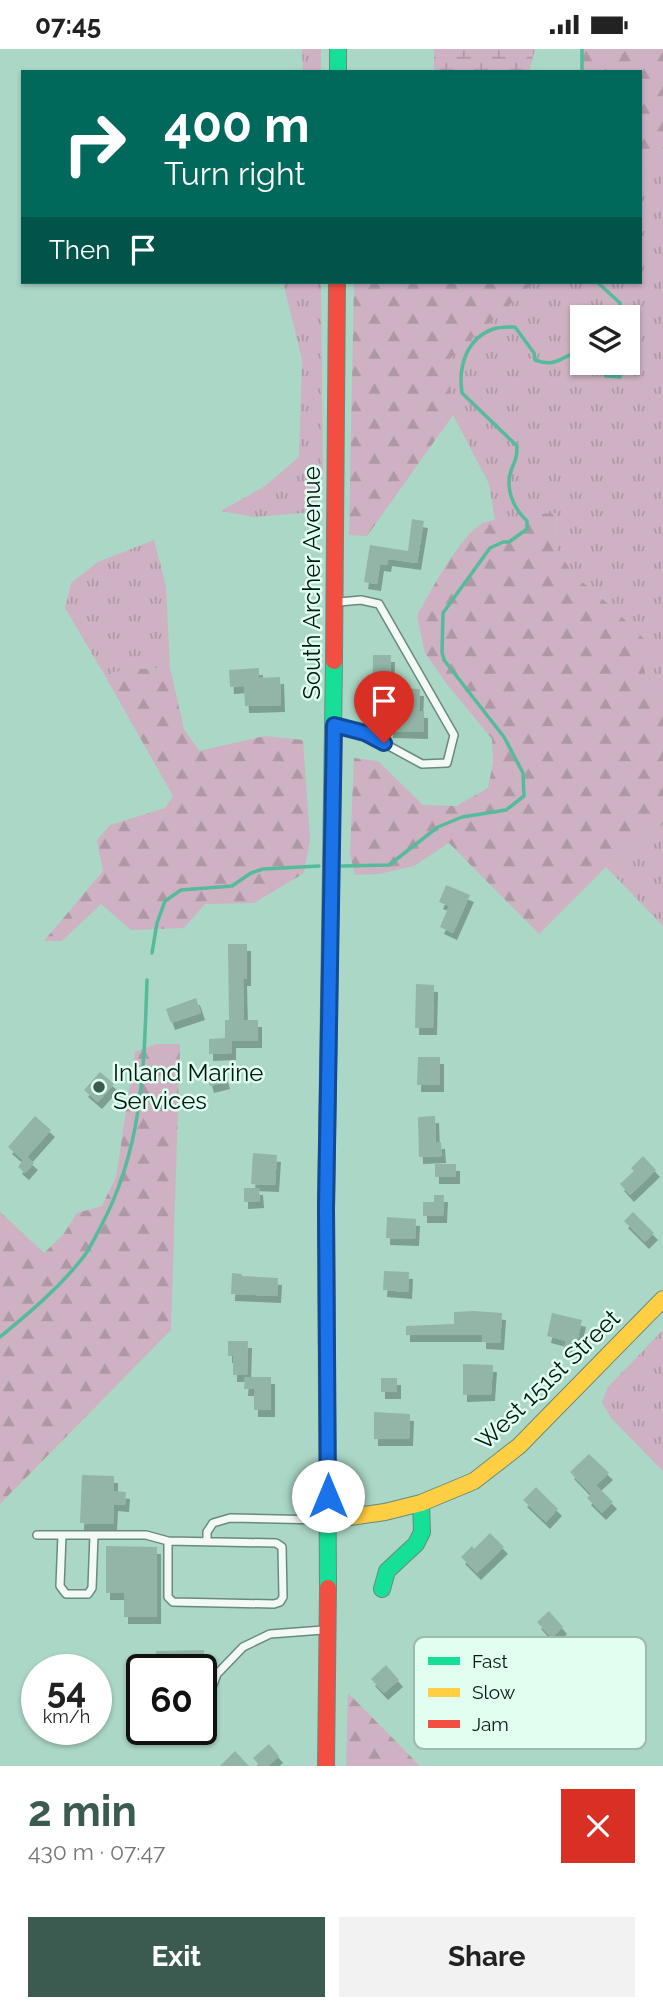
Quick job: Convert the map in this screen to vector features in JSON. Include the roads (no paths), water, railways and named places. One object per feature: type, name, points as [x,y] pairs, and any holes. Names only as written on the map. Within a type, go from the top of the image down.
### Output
[{"type":"main road","points":[[338,49],[338,70]]},
{"type":"main road","name":"South Archer Avenue","points":[[326,1766],[329,1520],[326,1208],[334,725],[337,284]]},
{"type":"main road","name":"West 151st Street","points":[[329,1520],[385,1512],[421,1503],[474,1481],[519,1446],[663,1299]]},
{"type":"main road","points":[[382,1589],[387,1571],[416,1544],[422,1532],[421,1503]]},
{"type":"lane","points":[[334,602],[361,600],[379,604],[454,735],[447,763],[422,764],[365,733],[334,725]]},
{"type":"lane","points":[[206,1541],[207,1532],[213,1523],[230,1518],[329,1520]]},
{"type":"lane","points":[[37,1535],[146,1535],[168,1541],[276,1543],[282,1547],[281,1602],[173,1602],[168,1597],[168,1541]]},
{"type":"lane","points":[[62,1535],[60,1586],[66,1594],[88,1594],[92,1588],[94,1535]]},
{"type":"lane","points":[[217,1674],[243,1647],[270,1634],[327,1630]]},
{"type":"waterway","points":[[582,49],[582,70]]},
{"type":"waterway","points":[[599,284],[620,305]]},
{"type":"waterway","points":[[342,866],[389,865],[438,827],[462,817],[506,810],[524,796],[523,773],[504,737],[444,660],[442,652],[443,613],[490,548],[509,542],[527,529],[527,521],[511,497],[509,482],[517,446],[462,393],[461,373],[470,347],[484,334],[498,328],[515,327],[534,353],[535,360],[550,363],[570,356]]},
{"type":"waterway","points":[[605,375],[620,375]]},
{"type":"waterway","points":[[152,953],[157,923],[165,901],[181,890],[232,886],[251,873],[263,869],[319,866]]},
{"type":"waterway","points":[[0,1337],[72,1271],[91,1245],[114,1198],[133,1138],[138,1107],[147,980]]},
{"type":"place","name":"Inland Marine Services","points":[[99,1087]]}]
